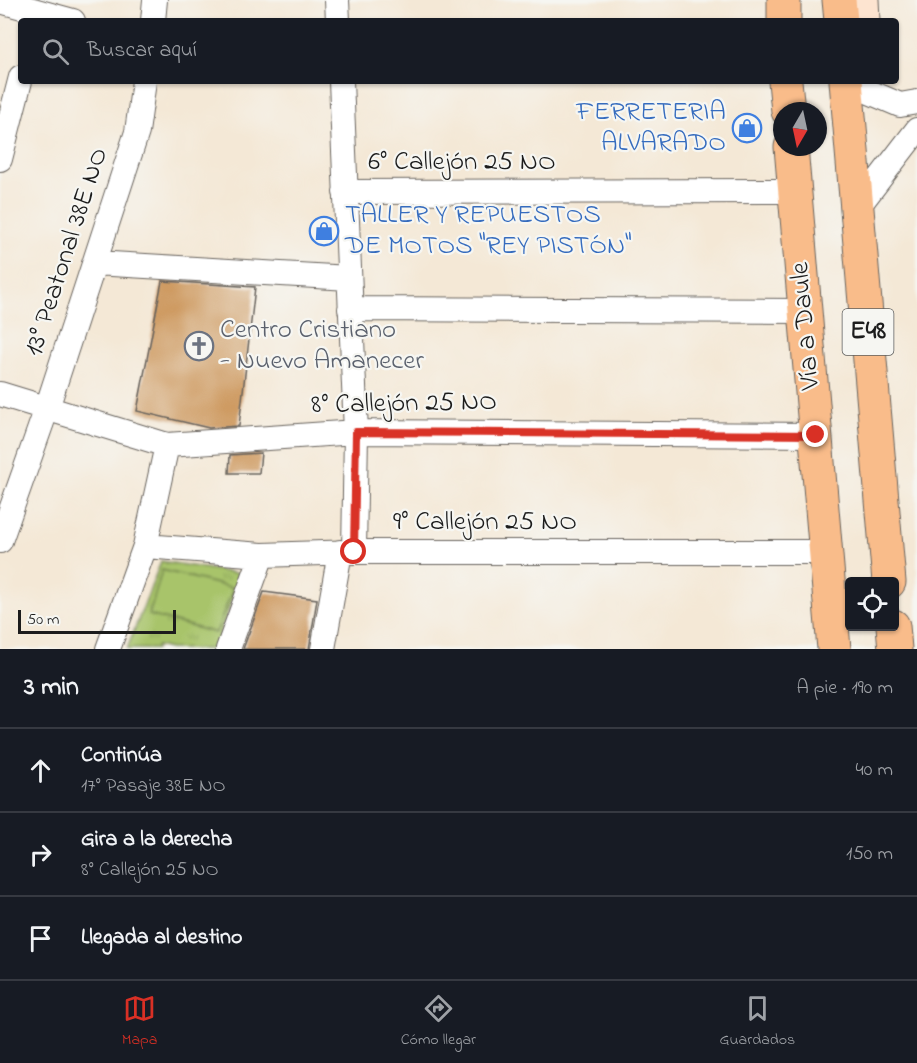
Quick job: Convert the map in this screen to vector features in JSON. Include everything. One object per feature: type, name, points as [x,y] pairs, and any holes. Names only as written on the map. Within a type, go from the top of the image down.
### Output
[{"type":"main road","points":[[771,0],[774,18]]},
{"type":"main road","points":[[784,0],[784,18]]},
{"type":"main road","points":[[839,0],[841,18]]},
{"type":"main road","points":[[862,0],[862,18]]},
{"type":"main road","points":[[785,84],[787,102]]},
{"type":"main road","name":"E48","points":[[847,84],[889,577]]},
{"type":"main road","name":"Vía a Daule","points":[[792,156],[834,649]]},
{"type":"main road","points":[[893,631],[895,649]]},
{"type":"street","points":[[153,18],[155,0]]},
{"type":"street","points":[[337,0],[338,18]]},
{"type":"street","points":[[0,1],[62,18]]},
{"type":"street","points":[[0,159],[19,84]]},
{"type":"street","name":"13° Peatonal 38E NO","points":[[0,541],[47,408],[137,132],[144,84]]},
{"type":"street","points":[[323,649],[347,552],[356,432],[341,84]]},
{"type":"street","points":[[854,84],[900,105],[917,102]]},
{"type":"street","points":[[857,207],[917,130]]},
{"type":"street","name":"6° Callejón 25 NO","points":[[345,192],[795,191]]},
{"type":"street","points":[[94,263],[349,278]]},
{"type":"street","points":[[350,309],[805,311]]},
{"type":"street","name":"8° Callejón 25 NO","points":[[0,394],[167,445],[356,432],[816,435]]},
{"type":"street","points":[[108,649],[145,546],[167,445]]},
{"type":"street","name":"9° Callejón 25 NO","points":[[145,546],[262,555],[347,552],[826,552]]},
{"type":"street","points":[[228,649],[262,555]]},
{"type":"green space","points":[[161,561],[241,574],[215,649],[170,649],[157,646],[156,649],[127,649]]},
{"type":"green space","points":[[162,570],[233,588],[216,633],[149,615]]},
{"type":"building","name":"Centro Cristiano - Nuevo Amanecer","points":[[162,281],[255,287],[239,426],[209,428],[137,411]]},
{"type":"building","points":[[261,453],[259,473],[229,473],[230,455]]},
{"type":"building","points":[[264,592],[317,599],[309,649],[243,649]]},
{"type":"place","name":"FERRETERIA ALVARADO","points":[[747,128]]},
{"type":"place","name":"TALLER Y REPUESTOS DE MOTOS \"REY PISTÓN\"","points":[[324,231]]},
{"type":"place","name":"Centro Cristiano - Nuevo Amanecer","points":[[199,346]]},
{"type":"route","points":[[354,552],[356,432],[816,435]]}]
